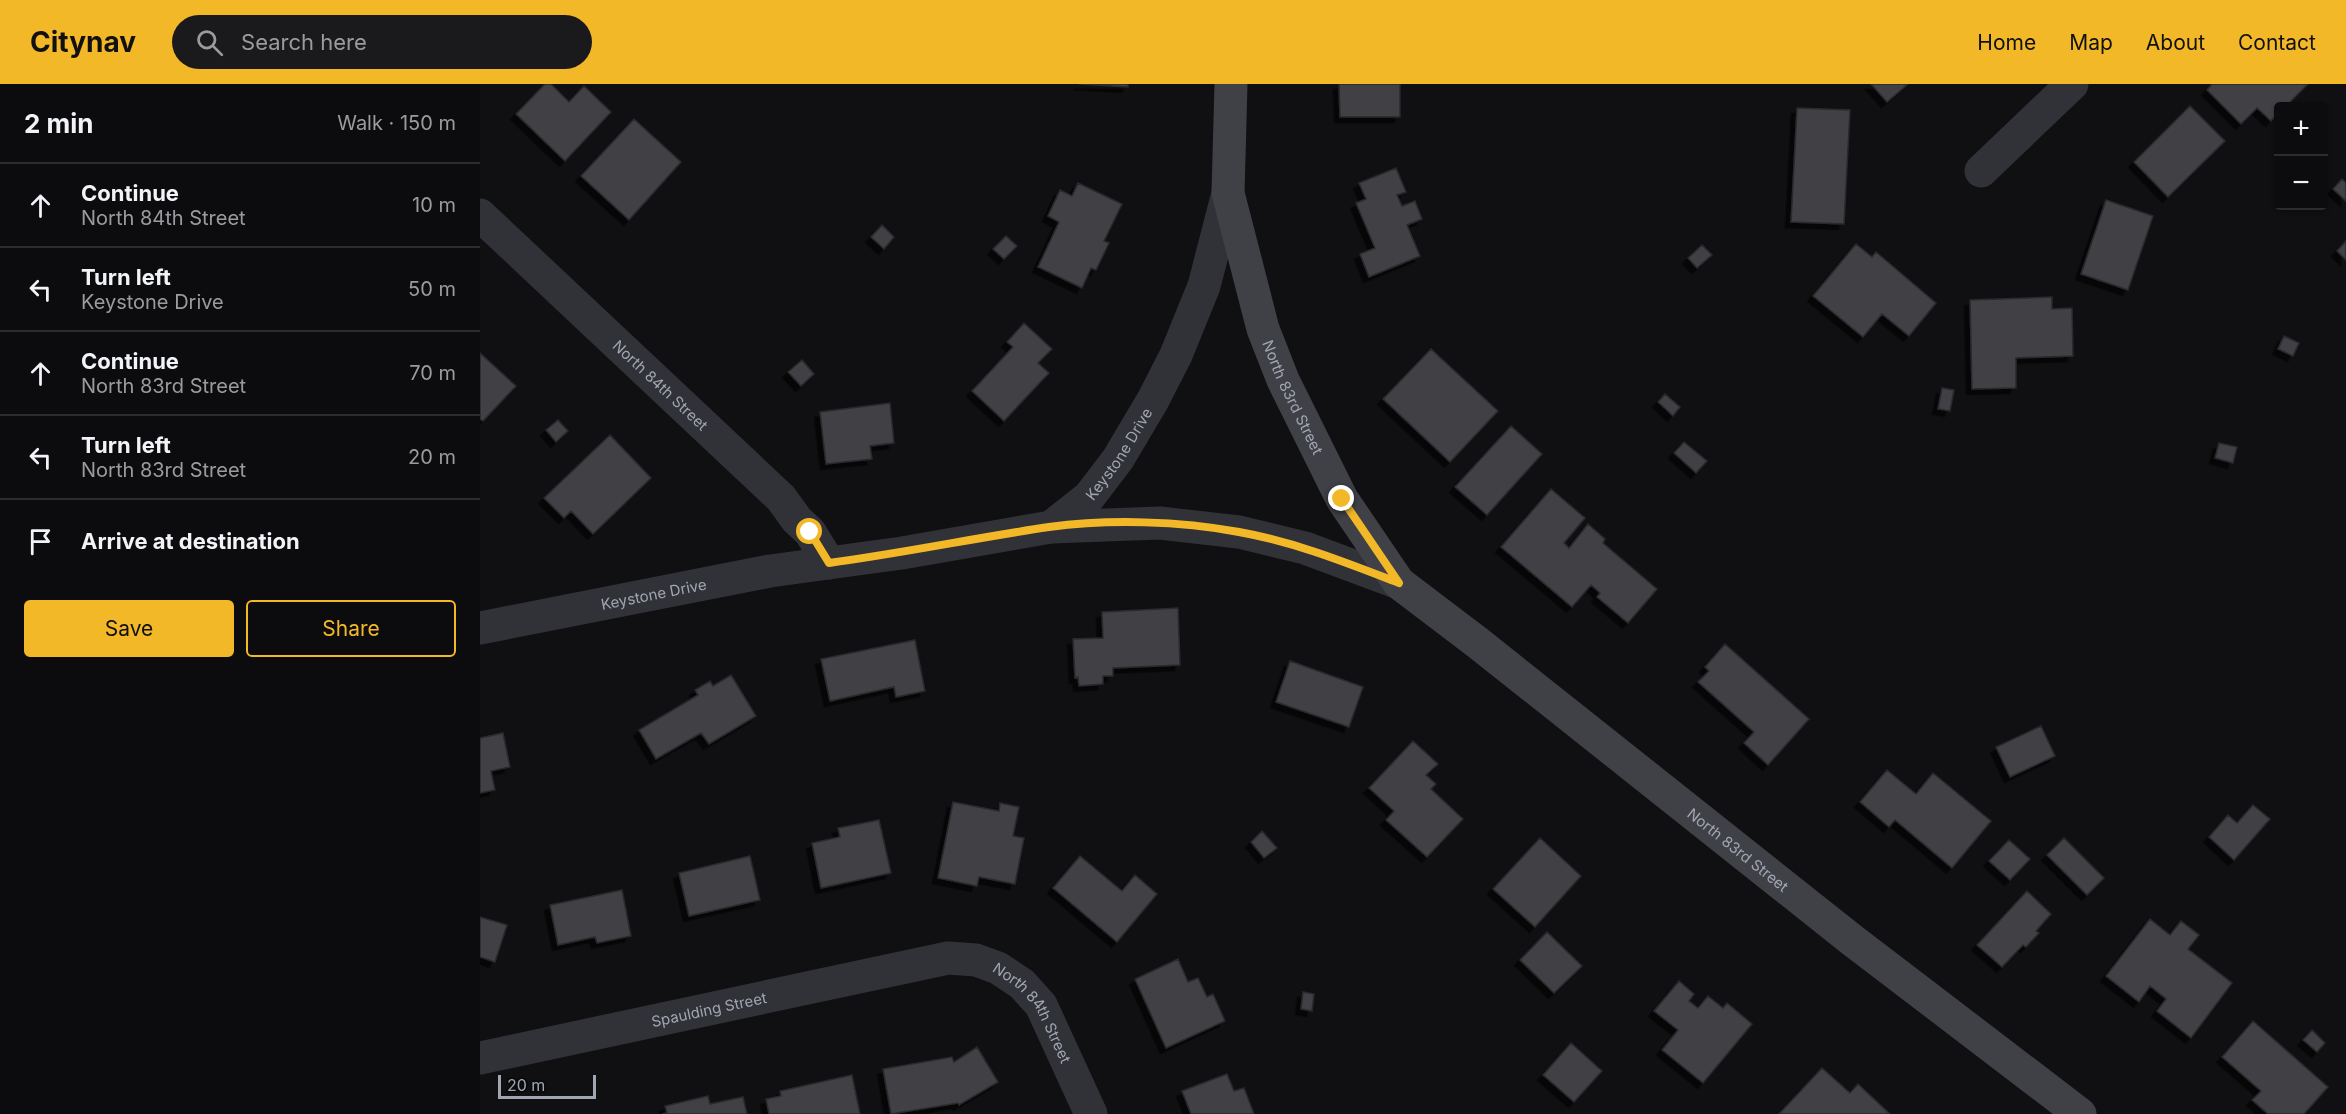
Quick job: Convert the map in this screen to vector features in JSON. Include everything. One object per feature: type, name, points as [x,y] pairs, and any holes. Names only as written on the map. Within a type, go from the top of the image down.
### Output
[{"type":"street","name":"Keystone Drive","points":[[480,628],[770,571],[902,553],[1051,527],[1089,497],[1118,459],[1153,400],[1176,355],[1204,286],[1228,193],[1231,84]]},
{"type":"street","points":[[1981,171],[2072,84]]},
{"type":"street","name":"North 83rd Street","points":[[1228,193],[1263,329],[1282,380],[1342,499],[1399,583]]},
{"type":"street","name":"North 84th Street","points":[[480,215],[781,498],[797,520],[810,532],[829,563]]},
{"type":"street","name":"North 83rd Street","points":[[1051,527],[1160,523],[1239,532],[1305,548],[1399,583],[1852,940],[2080,1114]]},
{"type":"street","name":"North 84th Street","points":[[939,958],[976,960],[998,968],[1022,984],[1041,1005],[1091,1114]]},
{"type":"street","name":"Spaulding Street","points":[[480,1058],[939,958]]},
{"type":"building","points":[[545,84],[551,84],[569,102],[584,86],[611,112],[565,161],[516,114]]},
{"type":"building","points":[[1079,84],[1128,84],[1128,87]]},
{"type":"building","points":[[1339,84],[1400,84],[1400,117],[1340,117]]},
{"type":"building","points":[[1871,84],[1908,84],[1887,102]]},
{"type":"building","points":[[2212,84],[2308,84],[2290,102],[2274,102],[2274,118],[2271,121],[2257,108],[2241,124],[2207,90]]},
{"type":"building","points":[[2190,106],[2225,141],[2168,197],[2134,162]]},
{"type":"building","points":[[1797,108],[1850,110],[1844,224],[1791,222]]},
{"type":"building","points":[[634,119],[681,162],[629,220],[581,176]]},
{"type":"building","points":[[1396,168],[1406,192],[1397,195],[1402,206],[1415,201],[1422,219],[1407,225],[1420,256],[1369,277],[1360,254],[1375,248],[1356,203],[1366,199],[1359,183]]},
{"type":"building","points":[[2342,179],[2346,183],[2346,201],[2333,189]]},
{"type":"building","points":[[1078,183],[1122,204],[1104,241],[1109,243],[1096,270],[1091,268],[1082,288],[1038,267],[1059,222],[1048,216],[1060,190],[1072,196]]},
{"type":"building","points":[[2106,200],[2153,216],[2128,290],[2081,274]]},
{"type":"building","points":[[882,225],[894,237],[884,249],[871,237]]},
{"type":"building","points":[[1006,236],[1017,246],[1004,259],[993,249]]},
{"type":"building","points":[[2346,241],[2346,260],[2337,251]]},
{"type":"building","points":[[1856,244],[1872,257],[1876,252],[1936,303],[1909,336],[1882,314],[1863,337],[1813,296]]},
{"type":"building","points":[[1702,245],[1712,255],[1697,268],[1688,258]]},
{"type":"building","points":[[2052,297],[2052,309],[2072,308],[2073,356],[2016,358],[2016,388],[1972,389],[1970,300]]},
{"type":"building","points":[[1024,323],[1052,349],[1038,363],[1049,373],[1004,421],[972,391],[1013,347],[1007,342]]},
{"type":"building","points":[[2284,336],[2299,343],[2293,356],[2278,349]]},
{"type":"building","points":[[1431,349],[1498,411],[1450,462],[1383,399]]},
{"type":"building","points":[[480,353],[516,386],[483,421],[480,419]]},
{"type":"building","points":[[802,360],[814,374],[801,386],[788,372]]},
{"type":"building","points":[[1942,388],[1954,390],[1950,411],[1938,409]]},
{"type":"building","points":[[1665,394],[1680,407],[1673,416],[1658,402]]},
{"type":"building","points":[[890,403],[894,443],[870,446],[872,459],[826,464],[820,412]]},
{"type":"building","points":[[558,420],[568,431],[556,442],[546,430]]},
{"type":"building","points":[[1511,426],[1542,454],[1487,515],[1455,487]]},
{"type":"building","points":[[610,435],[651,478],[593,534],[571,511],[564,518],[544,498]]},
{"type":"building","points":[[1684,442],[1707,461],[1696,473],[1674,453]]},
{"type":"building","points":[[2219,443],[2237,447],[2233,463],[2215,458]]},
{"type":"building","points":[[1551,489],[1585,518],[1564,543],[1569,548],[1588,524],[1605,539],[1603,543],[1657,589],[1628,623],[1597,597],[1600,593],[1591,585],[1572,607],[1501,547]]},
{"type":"building","points":[[1178,608],[1180,665],[1113,668],[1113,676],[1103,676],[1103,684],[1079,686],[1078,677],[1075,678],[1073,639],[1103,638],[1102,612]]},
{"type":"building","points":[[915,640],[925,691],[896,697],[894,687],[830,701],[821,659]]},
{"type":"building","points":[[1725,644],[1809,719],[1768,765],[1744,743],[1754,732],[1698,682],[1709,671],[1705,667]]},
{"type":"building","points":[[1290,661],[1363,687],[1349,727],[1276,702]]},
{"type":"building","points":[[731,675],[756,716],[709,744],[701,733],[656,759],[639,730],[698,695],[695,690],[710,681],[713,686]]},
{"type":"building","points":[[2041,726],[2055,756],[2010,777],[1996,747]]},
{"type":"building","points":[[503,733],[510,767],[491,771],[495,790],[480,793],[480,738]]},
{"type":"building","points":[[1413,741],[1438,764],[1426,775],[1436,784],[1431,789],[1463,819],[1427,857],[1386,820],[1394,811],[1369,788]]},
{"type":"building","points":[[1887,770],[1916,794],[1933,773],[1991,821],[1952,868],[1895,820],[1889,827],[1860,802]]},
{"type":"building","points":[[953,802],[999,811],[1000,803],[1019,807],[1013,836],[1024,838],[1015,884],[979,877],[977,886],[938,878]]},
{"type":"building","points":[[2253,805],[2270,819],[2234,860],[2209,837],[2228,815],[2237,823]]},
{"type":"building","points":[[879,820],[891,873],[821,888],[812,843],[840,837],[838,828]]},
{"type":"building","points":[[1262,831],[1277,848],[1264,858],[1251,842]]},
{"type":"building","points":[[1540,838],[1581,876],[1535,927],[1493,889]]},
{"type":"building","points":[[2064,838],[2104,878],[2087,895],[2047,855]]},
{"type":"building","points":[[2009,840],[2030,859],[2010,880],[1989,861]]},
{"type":"building","points":[[750,856],[760,900],[689,916],[679,873]]},
{"type":"building","points":[[1080,856],[1122,891],[1135,875],[1157,894],[1117,942],[1053,888]]},
{"type":"building","points":[[622,890],[631,936],[597,943],[595,937],[558,945],[550,905]]},
{"type":"building","points":[[2027,891],[2051,914],[2036,931],[2039,933],[2026,947],[2023,945],[2002,967],[1977,945]]},
{"type":"building","points":[[480,917],[507,925],[495,962],[480,957]]},
{"type":"building","points":[[2150,919],[2170,935],[2181,921],[2199,935],[2188,949],[2232,983],[2191,1038],[2157,1011],[2166,999],[2150,986],[2139,1002],[2106,976]]},
{"type":"building","points":[[1547,932],[1582,966],[1554,993],[1520,960]]},
{"type":"building","points":[[1178,959],[1188,982],[1198,978],[1207,997],[1213,994],[1225,1021],[1166,1048],[1135,979]]},
{"type":"building","points":[[1679,981],[1694,994],[1689,1001],[1698,1008],[1708,996],[1723,1008],[1727,1003],[1752,1024],[1703,1083],[1662,1050],[1678,1030],[1654,1011]]},
{"type":"building","points":[[1303,992],[1314,994],[1312,1011],[1301,1009]]},
{"type":"building","points":[[2253,1021],[2328,1087],[2304,1114],[2268,1114],[2252,1100],[2261,1091],[2222,1057]]},
{"type":"building","points":[[2312,1030],[2325,1043],[2317,1052],[2303,1040]]},
{"type":"building","points":[[1571,1043],[1602,1071],[1574,1102],[1543,1075]]},
{"type":"building","points":[[977,1047],[998,1082],[959,1105],[958,1103],[891,1114],[883,1069],[952,1057],[954,1062]]},
{"type":"building","points":[[1822,1068],[1850,1093],[1858,1084],[1890,1114],[1779,1114]]},
{"type":"building","points":[[1227,1074],[1234,1091],[1244,1088],[1254,1114],[1191,1114],[1182,1091]]},
{"type":"building","points":[[852,1075],[860,1114],[769,1114],[766,1099],[781,1096],[780,1091]]},
{"type":"building","points":[[708,1096],[710,1104],[743,1097],[747,1114],[662,1114],[667,1113],[665,1106]]},
{"type":"route","points":[[810,532],[829,563],[902,553],[1051,527],[1137,522],[1160,523],[1239,532],[1305,548],[1399,583],[1342,499]]}]
